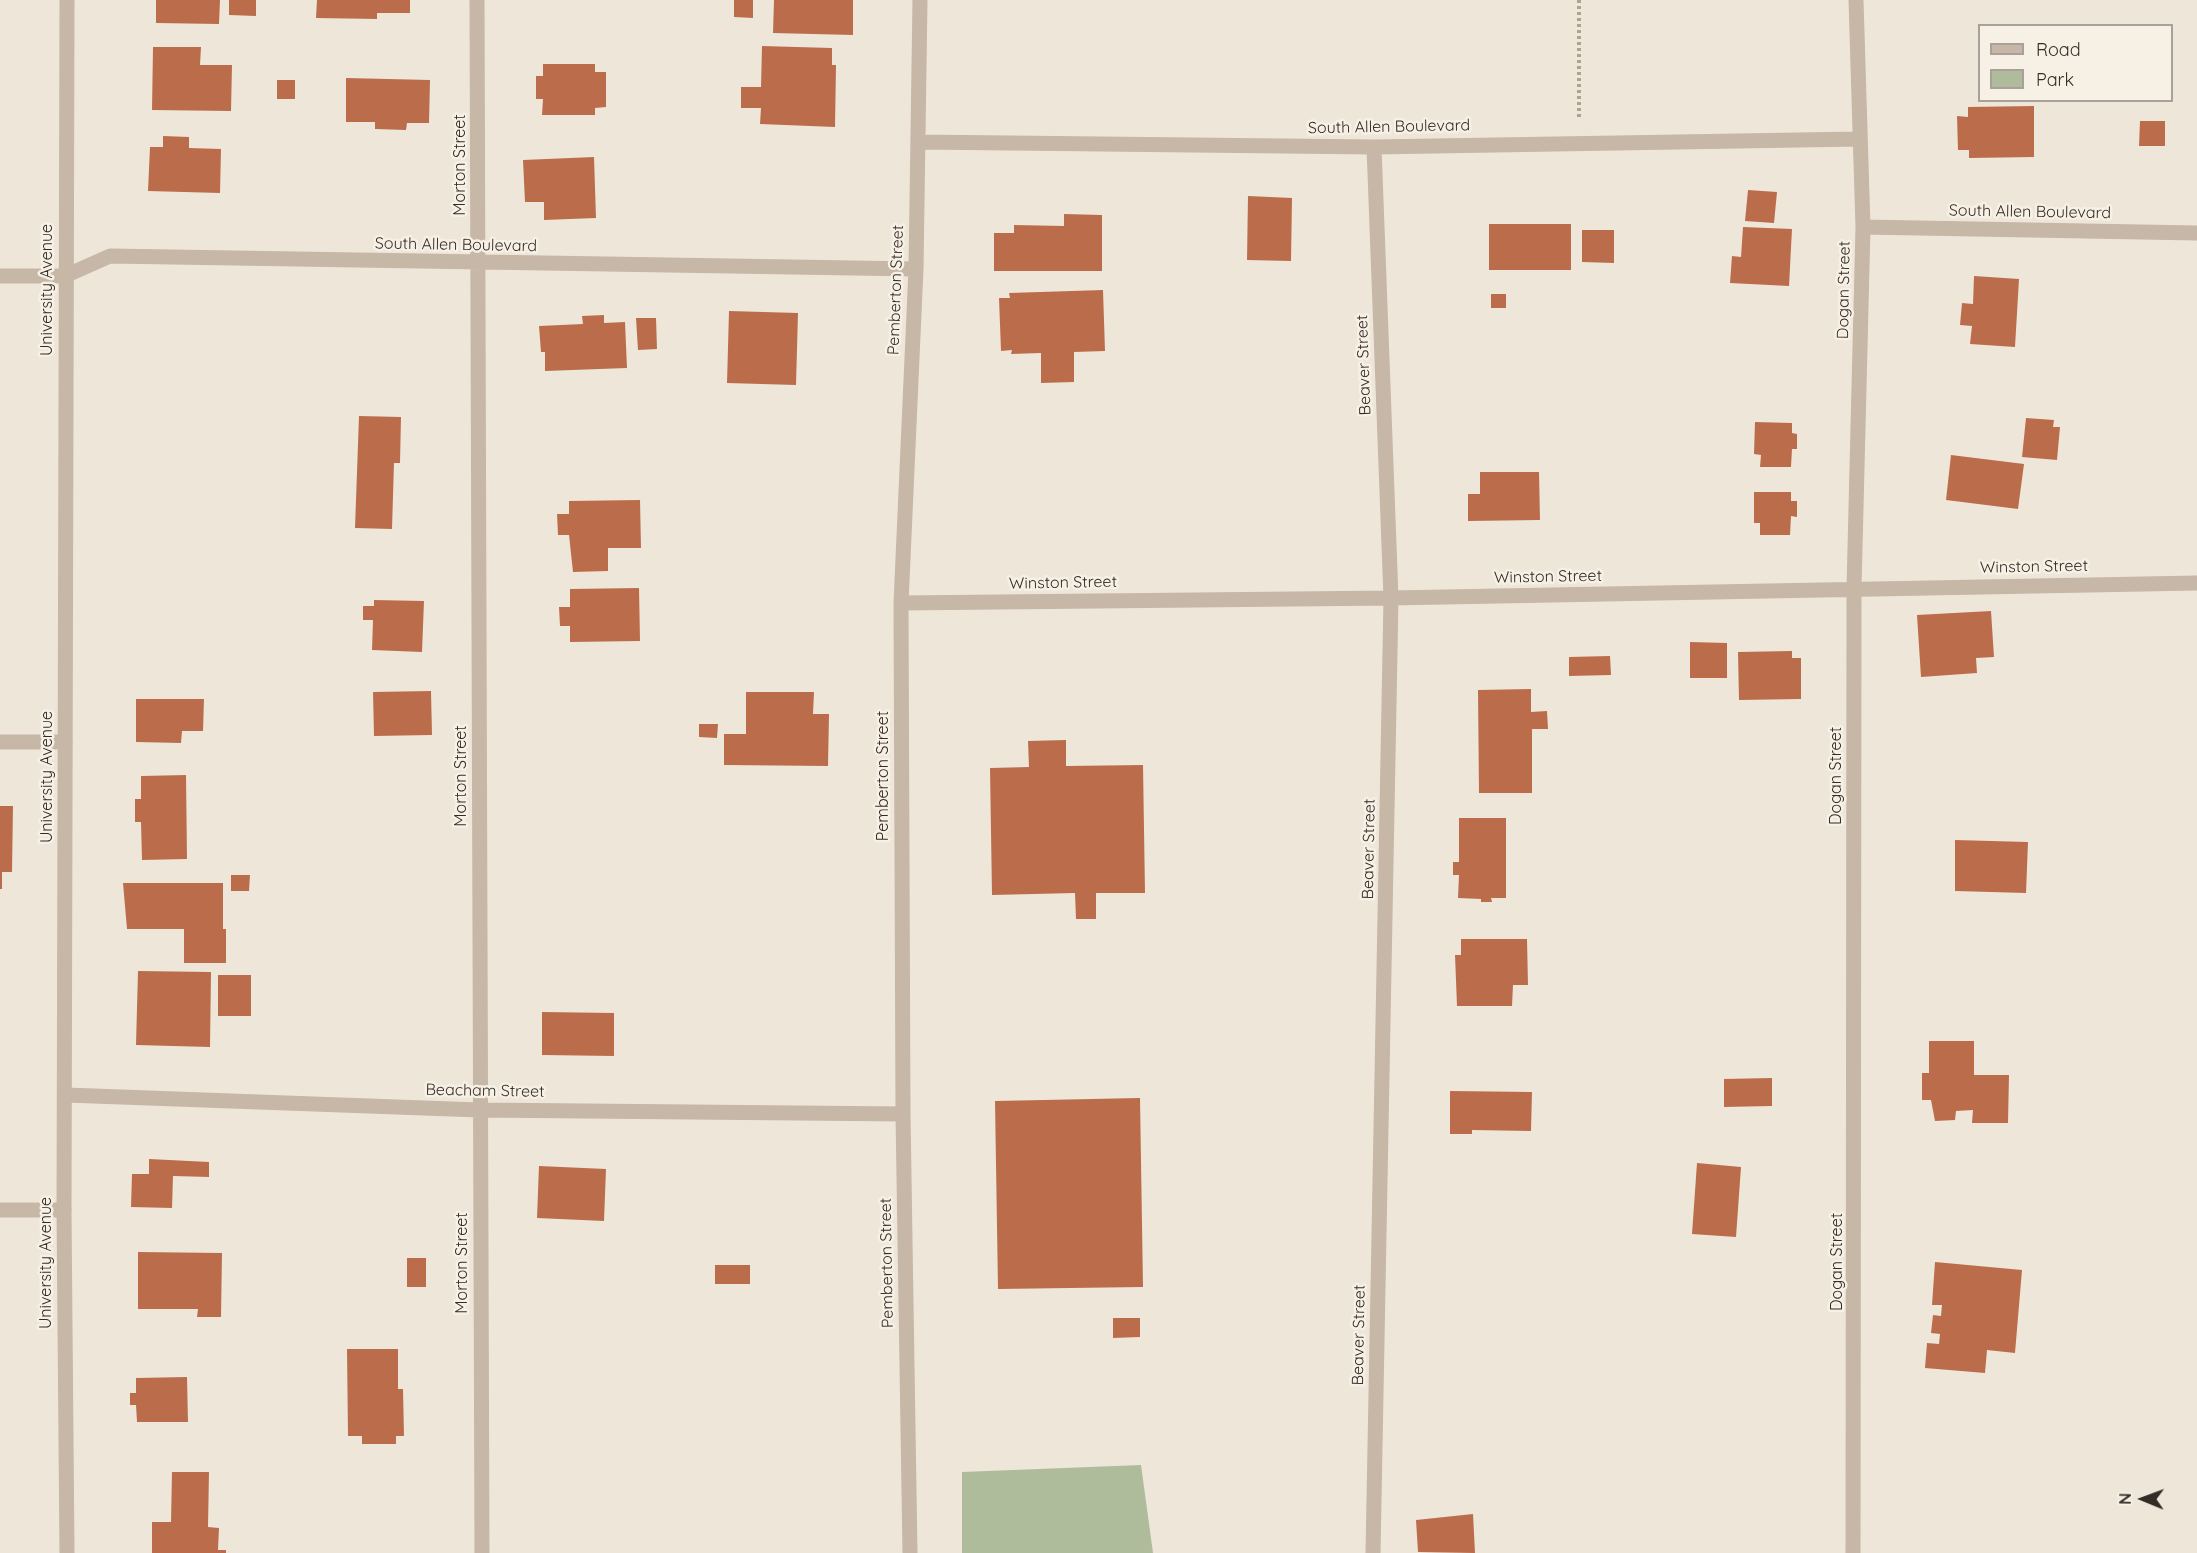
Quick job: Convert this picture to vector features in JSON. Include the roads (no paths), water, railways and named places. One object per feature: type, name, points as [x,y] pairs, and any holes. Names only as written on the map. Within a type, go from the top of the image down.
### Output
[{"type":"street","name":"University Avenue","points":[[67,0],[64,1210],[67,1553]]},
{"type":"street","name":"Morton Street","points":[[477,0],[482,1553]]},
{"type":"street","name":"Pemberton Street","points":[[910,1553],[903,1114],[901,603],[915,269],[920,0]]},
{"type":"street","name":"Dogan Street","points":[[1853,1553],[1854,588],[1863,227],[1856,0]]},
{"type":"street","name":"South Allen Boulevard","points":[[919,142],[1374,147],[1859,139]]},
{"type":"street","name":"Beaver Street","points":[[1373,1553],[1392,598],[1374,147]]},
{"type":"street","name":"South Allen Boulevard","points":[[1863,227],[2197,233]]},
{"type":"street","name":"South Allen Boulevard","points":[[0,276],[65,276],[110,256],[479,264],[915,269]]},
{"type":"street","name":"Winston Street","points":[[901,603],[1392,598],[2197,583]]},
{"type":"street","points":[[0,742],[65,742]]},
{"type":"street","name":"Beacham Street","points":[[66,1095],[479,1110],[903,1114]]},
{"type":"street","points":[[0,1210],[64,1210]]}]
